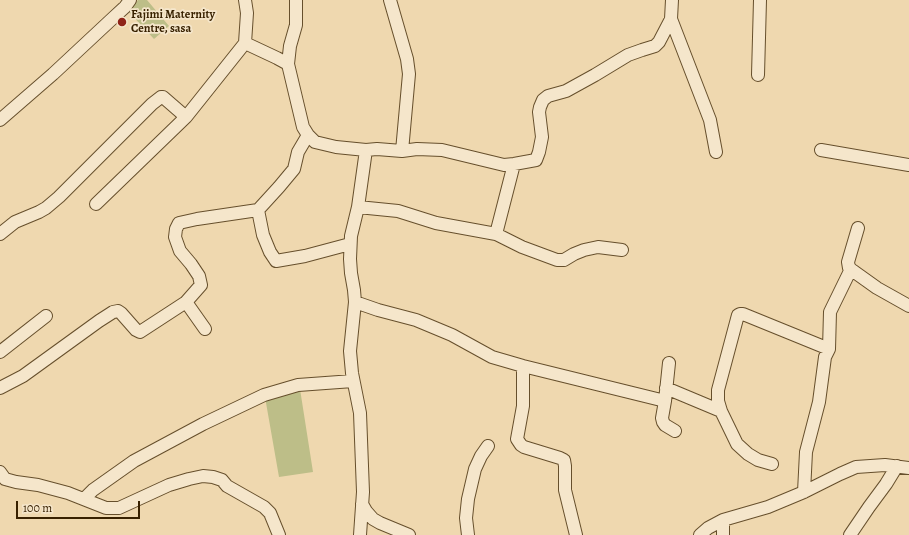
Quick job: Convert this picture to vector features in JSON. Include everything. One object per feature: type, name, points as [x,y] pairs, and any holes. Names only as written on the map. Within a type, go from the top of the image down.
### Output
[{"type":"street","points":[[0,120],[125,8],[130,0]]},
{"type":"street","points":[[96,204],[186,117],[245,43],[245,0]]},
{"type":"street","points":[[296,0],[296,25],[290,46],[288,64],[303,127],[315,142],[336,147],[366,150],[442,150],[504,165],[536,160],[542,137],[539,112],[543,100],[548,96],[566,91],[628,55],[655,46],[659,42],[671,19]]},
{"type":"street","points":[[390,0],[407,59],[409,74],[402,150]]},
{"type":"street","points":[[672,0],[671,19],[710,120],[716,152]]},
{"type":"street","points":[[758,75],[760,0]]},
{"type":"street","points":[[245,43],[288,64]]},
{"type":"street","points":[[0,234],[15,222],[46,208],[59,197],[132,123],[161,97],[163,97],[186,117]]},
{"type":"street","points":[[0,388],[23,376],[113,312],[118,311],[121,313],[136,330],[140,332],[186,302],[201,285],[199,276],[180,251],[175,237],[176,228],[179,223],[258,210],[294,168],[298,152],[308,135]]},
{"type":"street","points":[[360,534],[363,492],[360,413],[350,350],[355,302],[350,266],[350,244],[358,207],[366,150]]},
{"type":"street","points":[[821,150],[909,165]]},
{"type":"street","points":[[496,234],[514,164]]},
{"type":"street","points":[[358,207],[398,211],[436,223],[496,234],[522,247],[557,260],[564,260],[584,250],[598,247],[622,250]]},
{"type":"street","points":[[258,210],[263,235],[270,252],[276,261],[305,256],[350,244]]},
{"type":"street","points":[[858,228],[848,262],[850,268],[878,288],[909,306]]},
{"type":"street","points":[[804,492],[806,452],[818,402],[825,357],[829,349],[830,312],[851,269]]},
{"type":"street","points":[[186,302],[205,330]]},
{"type":"street","points":[[355,302],[416,320],[452,335],[492,357],[665,401]]},
{"type":"street","points":[[772,464],[758,460],[748,454],[737,444],[721,411],[718,401],[718,390],[738,315],[743,314],[829,349]]},
{"type":"street","points":[[0,352],[46,316]]},
{"type":"street","points":[[669,363],[662,418],[665,425],[675,432]]},
{"type":"street","points":[[523,366],[523,406],[517,439],[524,447],[564,460],[565,490],[576,535]]},
{"type":"street","points":[[84,499],[93,490],[134,461],[203,424],[264,395],[298,385],[354,381]]},
{"type":"street","points":[[666,388],[721,411]]},
{"type":"street","points":[[468,535],[466,518],[468,499],[475,469],[488,446]]},
{"type":"street","points":[[700,535],[708,528],[723,520],[768,506],[804,492],[856,467],[885,465],[909,468]]},
{"type":"street","points":[[850,535],[897,466]]},
{"type":"street","points":[[2,478],[16,482],[38,484],[68,493],[106,508],[120,508],[168,485],[203,476],[222,480],[227,486],[264,507],[270,513],[279,535]]},
{"type":"street","points":[[362,504],[373,519],[409,535]]},
{"type":"street","points":[[723,520],[723,535]]},
{"type":"street","points":[[360,534],[373,522],[380,523]]},
{"type":"green space","points":[[138,0],[147,0],[169,26],[154,39],[128,11]]},
{"type":"green space","points":[[300,389],[313,472],[279,477],[265,397]]},
{"type":"place","name":"Fajimi Maternity Centre, sasa","points":[[122,22]]}]
